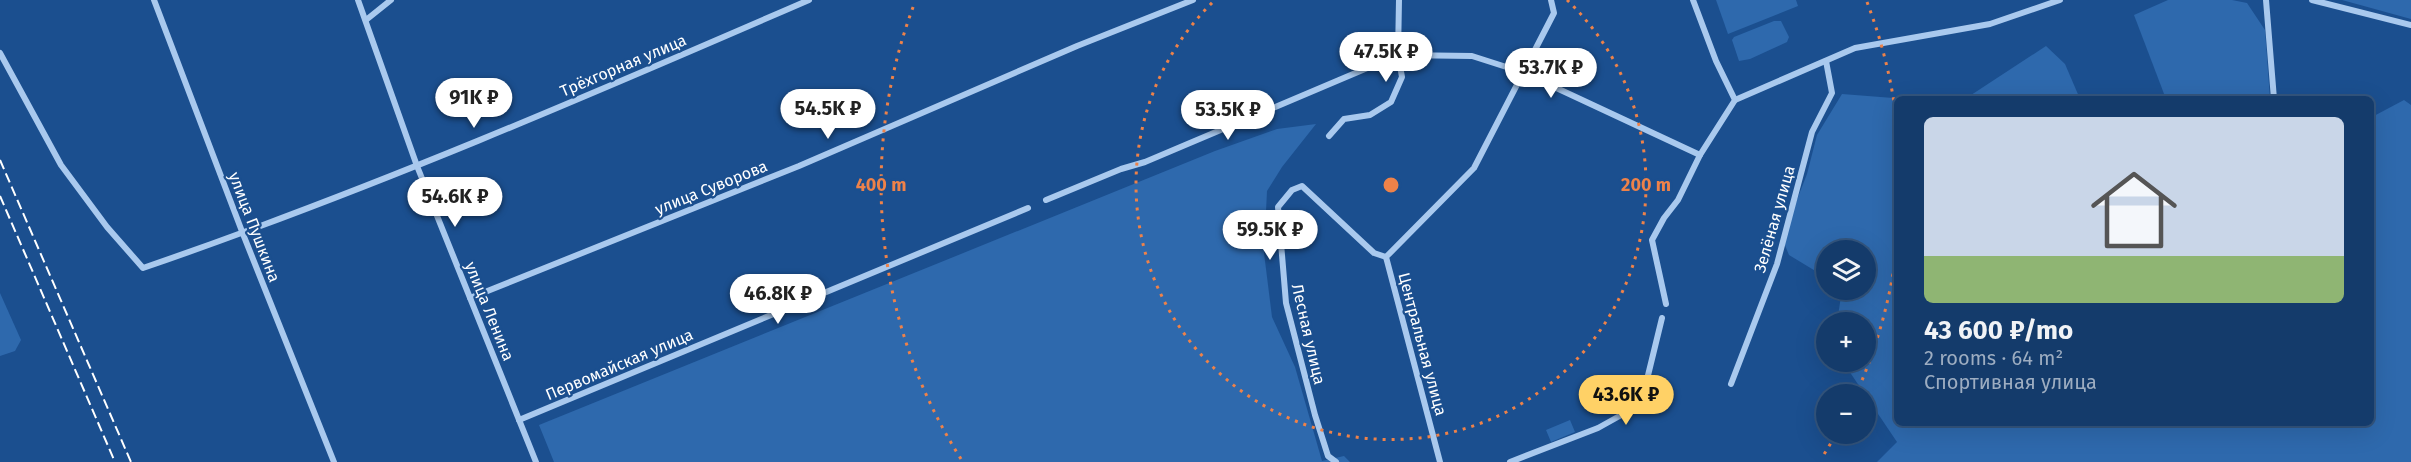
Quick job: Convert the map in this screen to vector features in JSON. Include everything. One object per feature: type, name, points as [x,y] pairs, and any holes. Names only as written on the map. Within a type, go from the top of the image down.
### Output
[{"type":"street","name":"улица Пушкина","points":[[154,0],[243,234],[334,462]]},
{"type":"street","name":"улица Ленина","points":[[358,0],[417,166],[536,462]]},
{"type":"street","points":[[366,20],[391,0]]},
{"type":"street","name":"Трёхгорная улица","points":[[0,53],[61,165],[107,227],[143,268],[243,234],[417,166],[809,0]]},
{"type":"street","name":"улица Суворова","points":[[470,298],[799,166],[1066,51],[1193,0]]},
{"type":"street","points":[[1329,136],[1344,119],[1370,115],[1391,102],[1402,77],[1398,55],[1399,0]]},
{"type":"street","name":"Центральная улица","points":[[1440,462],[1386,258],[1474,168],[1554,13],[1551,0]]},
{"type":"street","points":[[1693,0],[1716,61],[1735,100]]},
{"type":"street","points":[[1666,304],[1652,240],[1664,218],[1678,200],[1700,155],[1735,100],[1855,48],[1990,24],[2061,0]]},
{"type":"street","points":[[2266,0],[2274,96]]},
{"type":"street","points":[[2312,0],[2411,25]]},
{"type":"street","points":[[1046,201],[1145,162],[1398,55],[1472,56],[1522,72],[1700,155]]},
{"type":"street","name":"Зелёная улица","points":[[1731,384],[1777,264],[1812,132],[1832,93],[1826,61]]},
{"type":"street","name":"Лесная улица","points":[[1336,462],[1328,456],[1315,415],[1286,303],[1278,207],[1292,190],[1302,186],[1374,253],[1386,258]]},
{"type":"street","name":"Первомайская улица","points":[[519,420],[1028,208]]},
{"type":"street","points":[[1510,462],[1598,428],[1641,404],[1662,318]]},
{"type":"shaded area","points":[[1716,0],[1796,0],[1798,6],[1728,34]]},
{"type":"shaded area","points":[[2168,0],[2232,0],[2247,3],[2265,30],[2270,96],[2165,96],[2134,15]]},
{"type":"shaded area","points":[[2342,0],[2411,0],[2411,19]]},
{"type":"shaded area","points":[[1774,21],[1781,21],[1789,37],[1787,42],[1750,59],[1739,61],[1732,40],[1734,37]]},
{"type":"shaded area","points":[[2046,46],[2065,64],[2079,96],[1970,96]]},
{"type":"shaded area","points":[[1842,94],[1894,98],[1894,426],[2374,426],[2374,116],[2404,100],[2411,105],[2411,462],[1877,462],[1897,442],[1876,411],[1876,384],[1858,384],[1850,372],[1876,372],[1876,312],[1839,312],[1840,300],[1876,300],[1876,240],[1816,240],[1816,271],[1789,255],[1782,238],[1807,174],[1817,135]]},
{"type":"shaded area","points":[[1316,124],[1282,167],[1267,191],[1264,253],[1272,317],[1295,367],[1322,461],[1344,456],[1350,462],[554,462],[539,425],[1215,151],[1277,129]]},
{"type":"shaded area","points":[[0,293],[21,340],[15,351],[0,356]]},
{"type":"shaded area","points":[[1570,420],[1575,432],[1551,442],[1546,430]]},
{"type":"railway","points":[[0,160],[131,462]]},
{"type":"railway","points":[[0,196],[115,462]]}]
